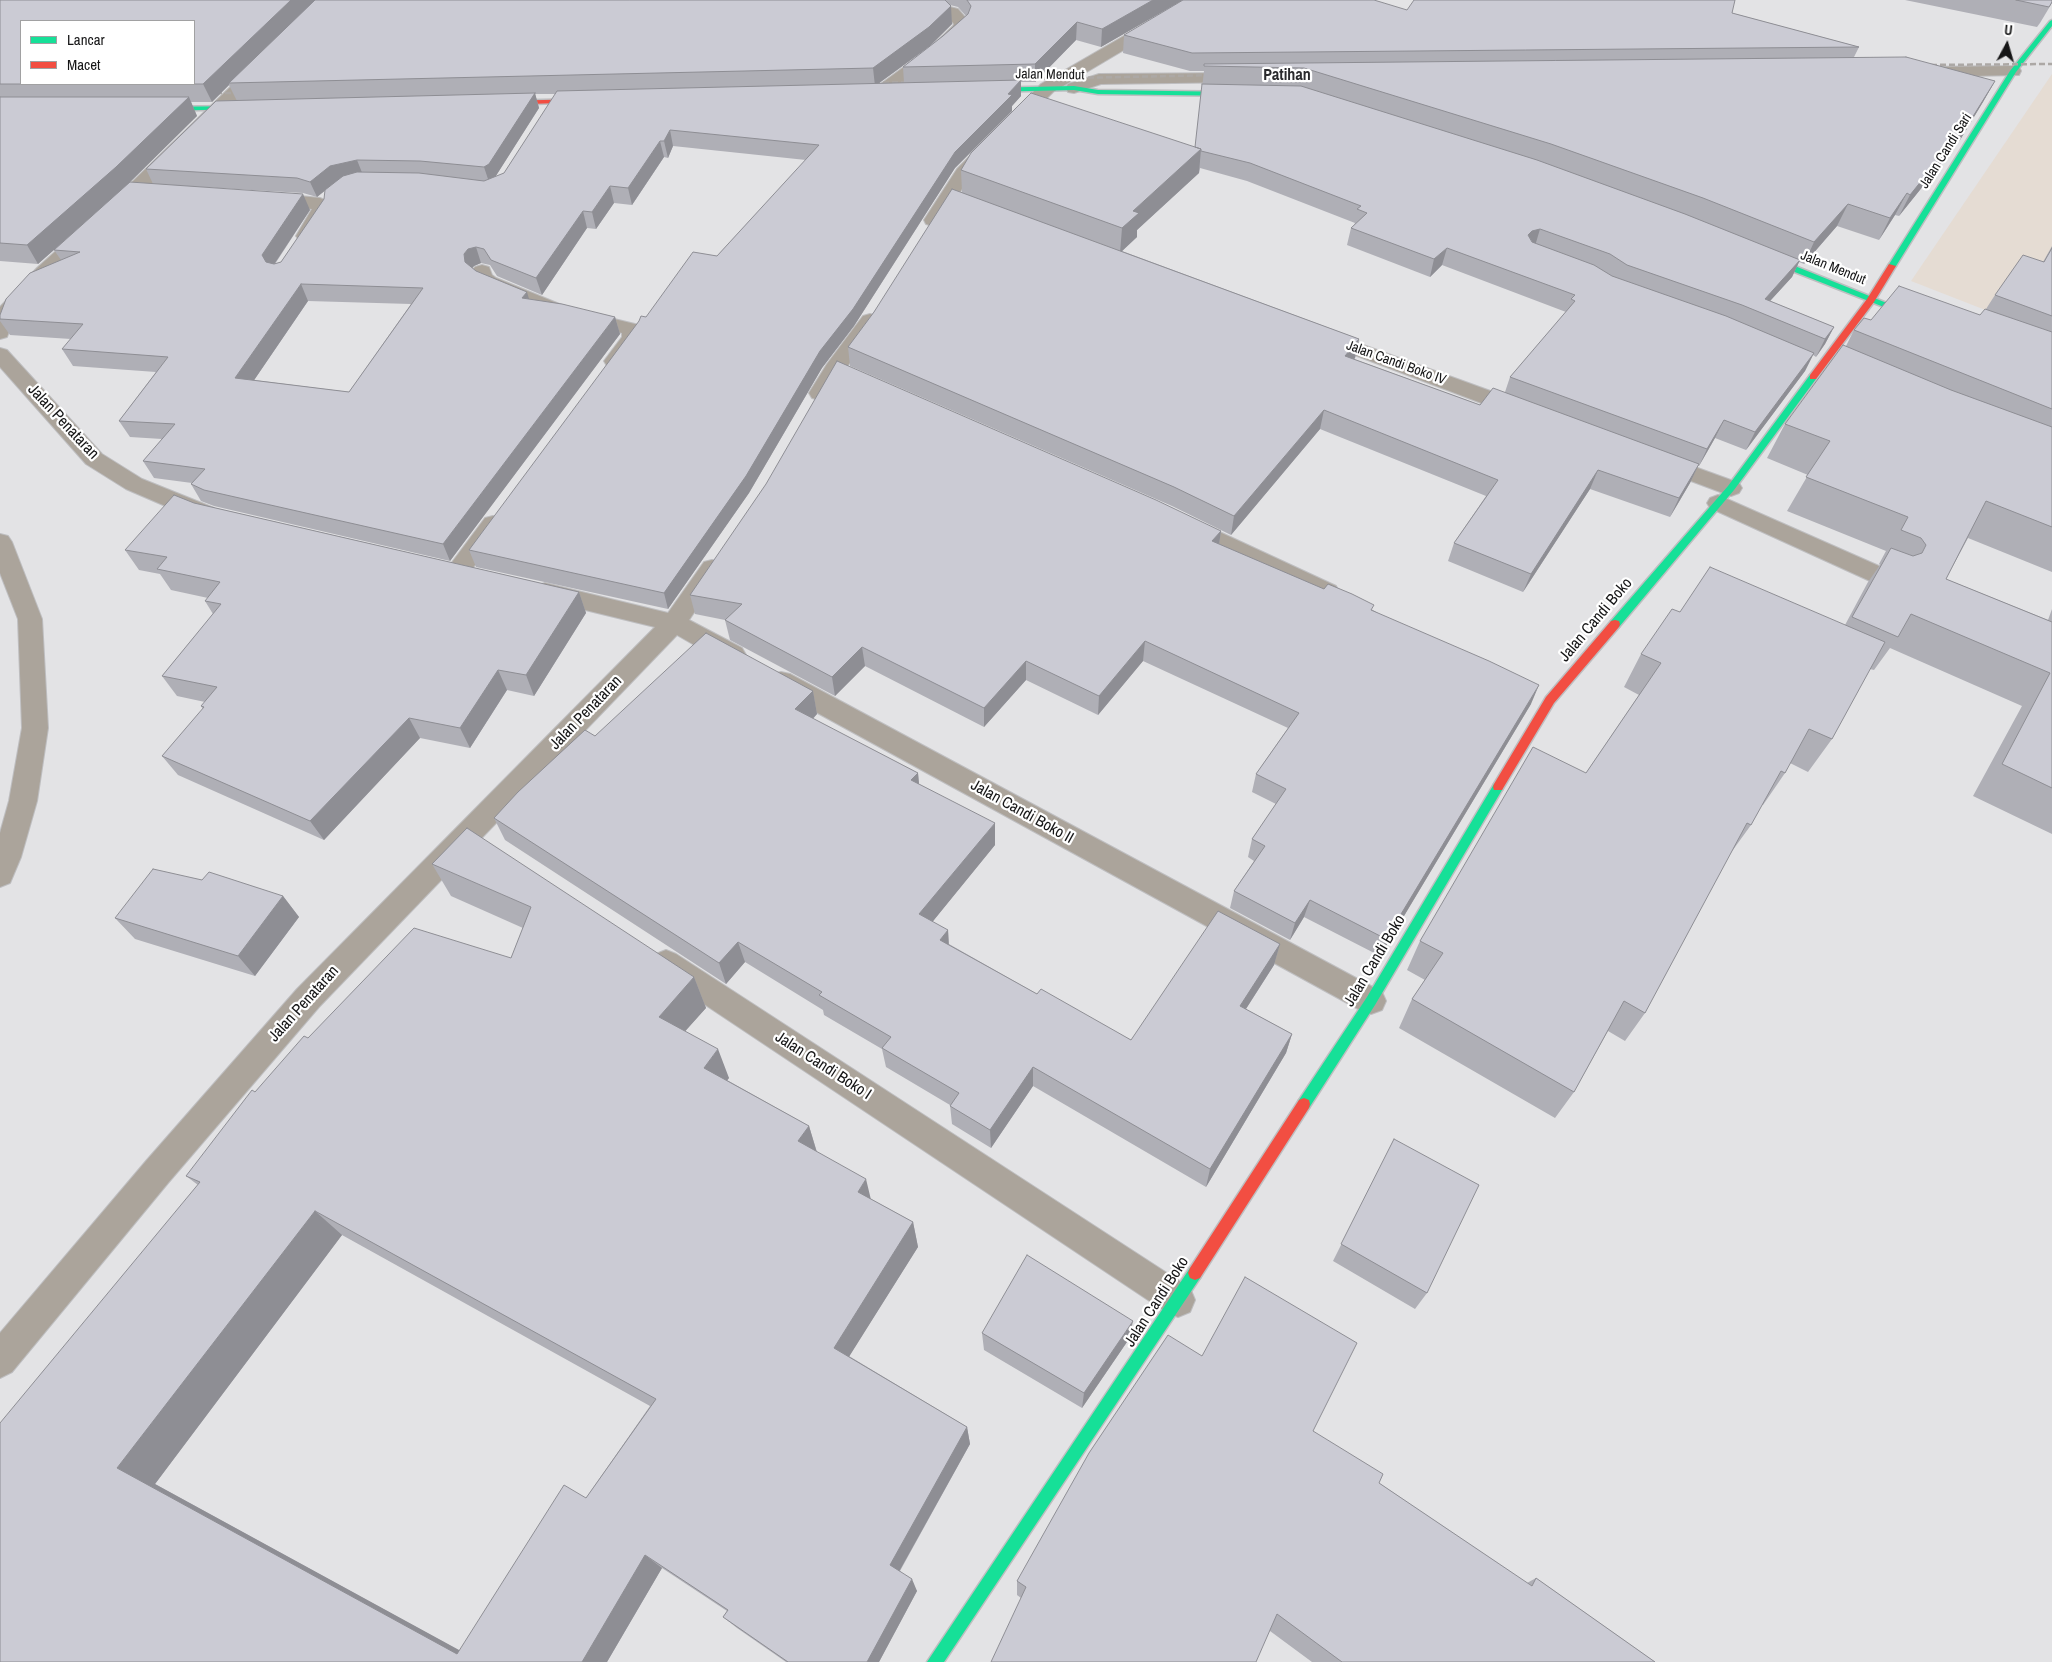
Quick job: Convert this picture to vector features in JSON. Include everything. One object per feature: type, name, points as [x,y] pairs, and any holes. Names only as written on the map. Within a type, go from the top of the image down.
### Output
[{"type":"street","points":[[875,93],[937,50],[961,28],[962,23],[952,12],[903,0]]},
{"type":"street","points":[[922,239],[957,201],[964,173],[1047,88],[1197,0]]},
{"type":"street","name":"Jalan Candi Sari","points":[[1871,300],[2013,71],[2052,22]]},
{"type":"street","points":[[0,333],[5,313],[44,272],[134,191],[274,54]]},
{"type":"street","points":[[1904,72],[2013,71]]},
{"type":"street","points":[[1074,88],[1099,79],[1205,86],[1252,86]]},
{"type":"street","name":"Jalan Mendut","points":[[968,90],[1074,88]]},
{"type":"street","points":[[875,93],[900,92]]},
{"type":"street","points":[[485,104],[604,101]]},
{"type":"street","points":[[544,118],[554,102]]},
{"type":"street","points":[[150,109],[259,108]]},
{"type":"street","points":[[134,191],[162,192]]},
{"type":"street","points":[[256,198],[312,202],[325,200],[320,214],[296,251]]},
{"type":"street","name":"Jalan Mendut","points":[[1751,252],[1934,324]]},
{"type":"street","points":[[482,271],[482,277],[489,282],[562,312],[632,329],[632,337],[603,376]]},
{"type":"street","name":"Jalan Candi Boko","points":[[935,1662],[1178,1300],[1371,1001],[1541,696],[1725,495],[1871,300]]},
{"type":"street","points":[[809,412],[843,373],[864,330],[880,305]]},
{"type":"street","name":"Jalan Candi Boko IV","points":[[1302,329],[1535,415]]},
{"type":"street","name":"Jalan Penataran","points":[[0,354],[94,459],[134,484],[207,514],[227,519]]},
{"type":"street","points":[[1638,453],[1725,495],[1889,580]]},
{"type":"street","points":[[458,571],[504,509]]},
{"type":"street","points":[[1163,513],[1343,600]]},
{"type":"street","points":[[0,542],[30,618],[35,728],[23,801],[0,875]]},
{"type":"street","name":"Jalan Penataran","points":[[0,1360],[308,998],[481,841],[674,623],[722,553]]},
{"type":"street","points":[[524,587],[674,623]]},
{"type":"street","name":"Jalan Candi Boko II","points":[[674,623],[1371,1001]]},
{"type":"street","name":"Jalan Candi Boko I","points":[[644,948],[1178,1300]]},
{"type":"shaded area","points":[[2052,74],[2052,336],[1911,281]]},
{"type":"building","points":[[0,0],[291,0],[203,84],[195,84],[195,20],[20,20],[20,84],[0,84]]},
{"type":"building","points":[[315,0],[945,0],[951,6],[929,27],[873,68],[229,83]]},
{"type":"building","points":[[967,0],[1153,0],[1102,29],[1077,22],[1035,64],[903,67],[968,14],[971,6]]},
{"type":"building","points":[[1183,0],[1374,0],[1407,10],[1414,0],[1735,0],[1732,13],[1859,47],[1192,53],[1124,35]]},
{"type":"building","points":[[2016,0],[2052,0],[2052,2],[2049,7]]},
{"type":"building","points":[[1906,57],[1995,81],[1972,118],[1910,195],[1907,193],[1890,218],[1848,204],[1814,242],[1703,198],[1551,144],[1304,68],[1204,66],[1204,64]]},
{"type":"building","points":[[1021,80],[1008,94],[1012,95],[955,152],[853,309],[820,351],[746,476],[664,593],[469,550],[641,316],[646,317],[693,252],[717,256],[819,145],[670,130],[664,141],[660,141],[628,188],[610,186],[592,212],[583,211],[536,278],[491,260],[484,249],[476,247],[468,249],[464,254],[465,262],[476,271],[527,292],[522,298],[562,304],[615,317],[443,544],[204,490],[191,484],[205,469],[143,461],[175,424],[119,421],[168,357],[62,349],[83,324],[0,319],[6,299],[30,273],[80,252],[54,250],[130,182],[303,194],[262,255],[266,262],[274,264],[281,262],[324,199],[325,190],[343,176],[357,172],[419,173],[484,181],[504,173],[557,91]],"holes":[[[301,284],[423,288],[349,392],[235,378]]]},
{"type":"building","points":[[1202,84],[1301,86],[1537,160],[1685,214],[1800,260],[1765,299],[1834,327],[1825,339],[1742,305],[1627,265],[1610,254],[1540,229],[1532,231],[1528,235],[1532,242],[1594,265],[1612,276],[1726,316],[1814,353],[1755,432],[1724,420],[1707,449],[1510,377],[1575,301],[1571,299],[1575,295],[1447,248],[1434,259],[1351,228],[1367,213],[1357,209],[1361,206],[1250,163],[1201,151],[1201,149],[1195,147]]},
{"type":"building","points":[[535,93],[489,164],[484,167],[420,161],[357,160],[330,166],[310,182],[297,178],[146,169],[216,101]]},
{"type":"building","points":[[1031,93],[1201,149],[1133,211],[1139,213],[1122,228],[961,170],[971,153]]},
{"type":"building","points":[[0,97],[189,97],[116,167],[27,245],[0,243]]},
{"type":"building","points":[[952,189],[1359,339],[1345,356],[1480,405],[1493,388],[1699,464],[1679,498],[1598,470],[1531,574],[1454,543],[1498,480],[1324,410],[1234,516],[1174,487],[848,347],[874,312]]},
{"type":"building","points":[[2052,248],[2052,316],[1995,295],[2023,255],[2044,262]]},
{"type":"building","points":[[1899,286],[1980,315],[1985,309],[2052,332],[2052,409],[1854,330],[1864,318],[1871,320]]},
{"type":"building","points":[[1843,345],[1951,390],[2052,427],[2052,527],[1986,501],[1946,579],[2052,622],[2052,788],[2002,764],[2050,673],[1911,614],[1898,637],[1852,617],[1891,548],[1913,556],[1922,553],[1926,545],[1921,538],[1901,530],[1908,517],[1806,477],[1830,441],[1785,424]]},
{"type":"building","points":[[837,361],[1156,500],[1221,531],[1212,541],[1324,589],[1328,584],[1352,594],[1374,605],[1371,610],[1489,661],[1539,685],[1386,939],[1310,900],[1295,923],[1234,891],[1265,846],[1252,839],[1286,789],[1256,774],[1299,713],[1145,641],[1099,696],[1026,661],[984,708],[862,647],[832,677],[725,620],[742,604],[690,595],[766,484]]},
{"type":"building","points":[[174,495],[194,503],[579,592],[526,675],[498,670],[460,728],[409,718],[310,821],[162,756],[204,707],[201,706],[217,687],[162,676],[221,604],[205,601],[220,582],[157,569],[167,557],[125,550]]},
{"type":"building","points":[[1710,567],[1885,642],[1832,739],[1809,729],[1785,773],[1781,771],[1751,825],[1747,823],[1645,1013],[1624,1001],[1574,1092],[1412,999],[1443,953],[1420,941],[1533,747],[1586,773],[1661,663],[1641,654],[1672,609],[1680,612]]},
{"type":"building","points":[[706,633],[813,691],[795,709],[918,773],[911,780],[995,823],[919,914],[948,930],[940,940],[1037,994],[1041,989],[1131,1040],[1218,911],[1280,944],[1240,1006],[1292,1034],[1210,1169],[1033,1067],[990,1130],[950,1106],[959,1093],[882,1048],[891,1037],[819,995],[822,992],[738,942],[719,963],[494,818],[518,792],[585,730],[595,736]]},
{"type":"building","points":[[467,828],[694,977],[659,1017],[718,1049],[704,1068],[809,1126],[798,1141],[866,1179],[858,1192],[913,1222],[834,1348],[967,1427],[890,1565],[912,1579],[867,1662],[788,1662],[723,1617],[728,1610],[645,1555],[582,1662],[0,1662],[0,1423],[200,1182],[186,1176],[252,1090],[255,1092],[304,1036],[308,1038],[414,928],[511,958],[531,907],[432,864]],"holes":[[[315,1211],[656,1399],[586,1498],[564,1485],[457,1654],[117,1468]]]},
{"type":"building","points":[[153,869],[202,880],[209,872],[283,896],[238,956],[115,918]]},
{"type":"building","points":[[1394,1139],[1479,1185],[1427,1293],[1341,1244]]},
{"type":"building","points":[[1027,1255],[1133,1321],[1084,1393],[982,1333]]},
{"type":"building","points":[[1245,1277],[1357,1343],[1313,1431],[1383,1474],[1379,1483],[1532,1586],[1536,1578],[1655,1662],[1342,1662],[1277,1614],[1256,1662],[991,1662],[1026,1587],[1017,1581],[1089,1453],[1168,1335],[1202,1356]]},
{"type":"railway","points":[[1922,65],[2052,64]]},
{"type":"railway","points":[[1025,79],[1217,75]]},
{"type":"railway","points":[[865,83],[917,82]]},
{"type":"railway","points":[[207,93],[247,93]]},
{"type":"traffic: fast","points":[[1892,266],[2013,71],[2052,22]]},
{"type":"traffic: fast","points":[[985,90],[1074,88],[1098,92],[1239,94]]},
{"type":"traffic: fast","points":[[157,109],[244,108]]},
{"type":"traffic: fast","points":[[1762,256],[1920,318]]},
{"type":"traffic: fast","points":[[1615,624],[1731,488],[1813,377]]},
{"type":"traffic: fast","points":[[1304,1104],[1371,1001],[1498,787]]},
{"type":"traffic: fast","points":[[935,1662],[1195,1273]]},
{"type":"traffic: jam","points":[[500,103],[587,101]]},
{"type":"traffic: jam","points":[[1813,377],[1871,300],[1892,266]]},
{"type":"traffic: jam","points":[[1498,787],[1550,700],[1615,624]]},
{"type":"traffic: jam","points":[[1195,1273],[1304,1104]]},
{"type":"district","name":"Patihan","points":[[1287,76]]}]
